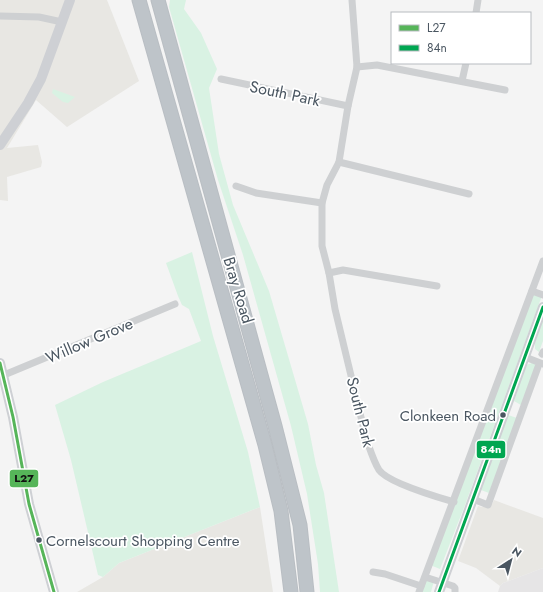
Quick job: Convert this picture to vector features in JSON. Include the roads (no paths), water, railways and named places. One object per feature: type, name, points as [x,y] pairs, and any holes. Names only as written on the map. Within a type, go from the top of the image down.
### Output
[{"type":"highway","name":"Bray Road","points":[[139,0],[265,445],[281,511],[291,592]]},
{"type":"highway","name":"Bray Road","points":[[158,0],[172,46],[275,426],[300,525],[307,592]]},
{"type":"main road","points":[[0,145],[28,103],[41,79],[70,0]]},
{"type":"main road","points":[[441,587],[543,307]]},
{"type":"main road","points":[[0,363],[13,417],[29,504],[54,592]]},
{"type":"street","name":"South Park","points":[[352,0],[357,67],[348,106],[339,162],[327,185],[322,203],[322,246],[329,273],[335,309],[366,438],[372,456],[380,472],[393,480],[419,491],[454,502]]},
{"type":"street","points":[[476,12],[478,0]]},
{"type":"street","points":[[0,16],[39,17],[62,22]]},
{"type":"street","points":[[462,81],[466,64]]},
{"type":"street","points":[[357,67],[377,65],[505,90]]},
{"type":"street","name":"South Park","points":[[221,79],[348,106]]},
{"type":"street","points":[[339,162],[469,194]]},
{"type":"street","points":[[236,186],[256,193],[322,203]]},
{"type":"street","points":[[373,572],[386,574],[420,589],[543,262]]},
{"type":"street","points":[[329,273],[343,270],[437,286]]},
{"type":"street","points":[[532,291],[543,295]]},
{"type":"street","name":"Willow Grove","points":[[4,375],[175,304]]},
{"type":"street","points":[[473,499],[488,505],[541,365],[525,357]]},
{"type":"street","points":[[425,577],[441,587],[453,586],[455,588],[454,592]]},
{"type":"place","name":"Clonkeen Road","points":[[503,415]]},
{"type":"place","name":"Cornelscourt Shopping Centre","points":[[39,540]]}]
